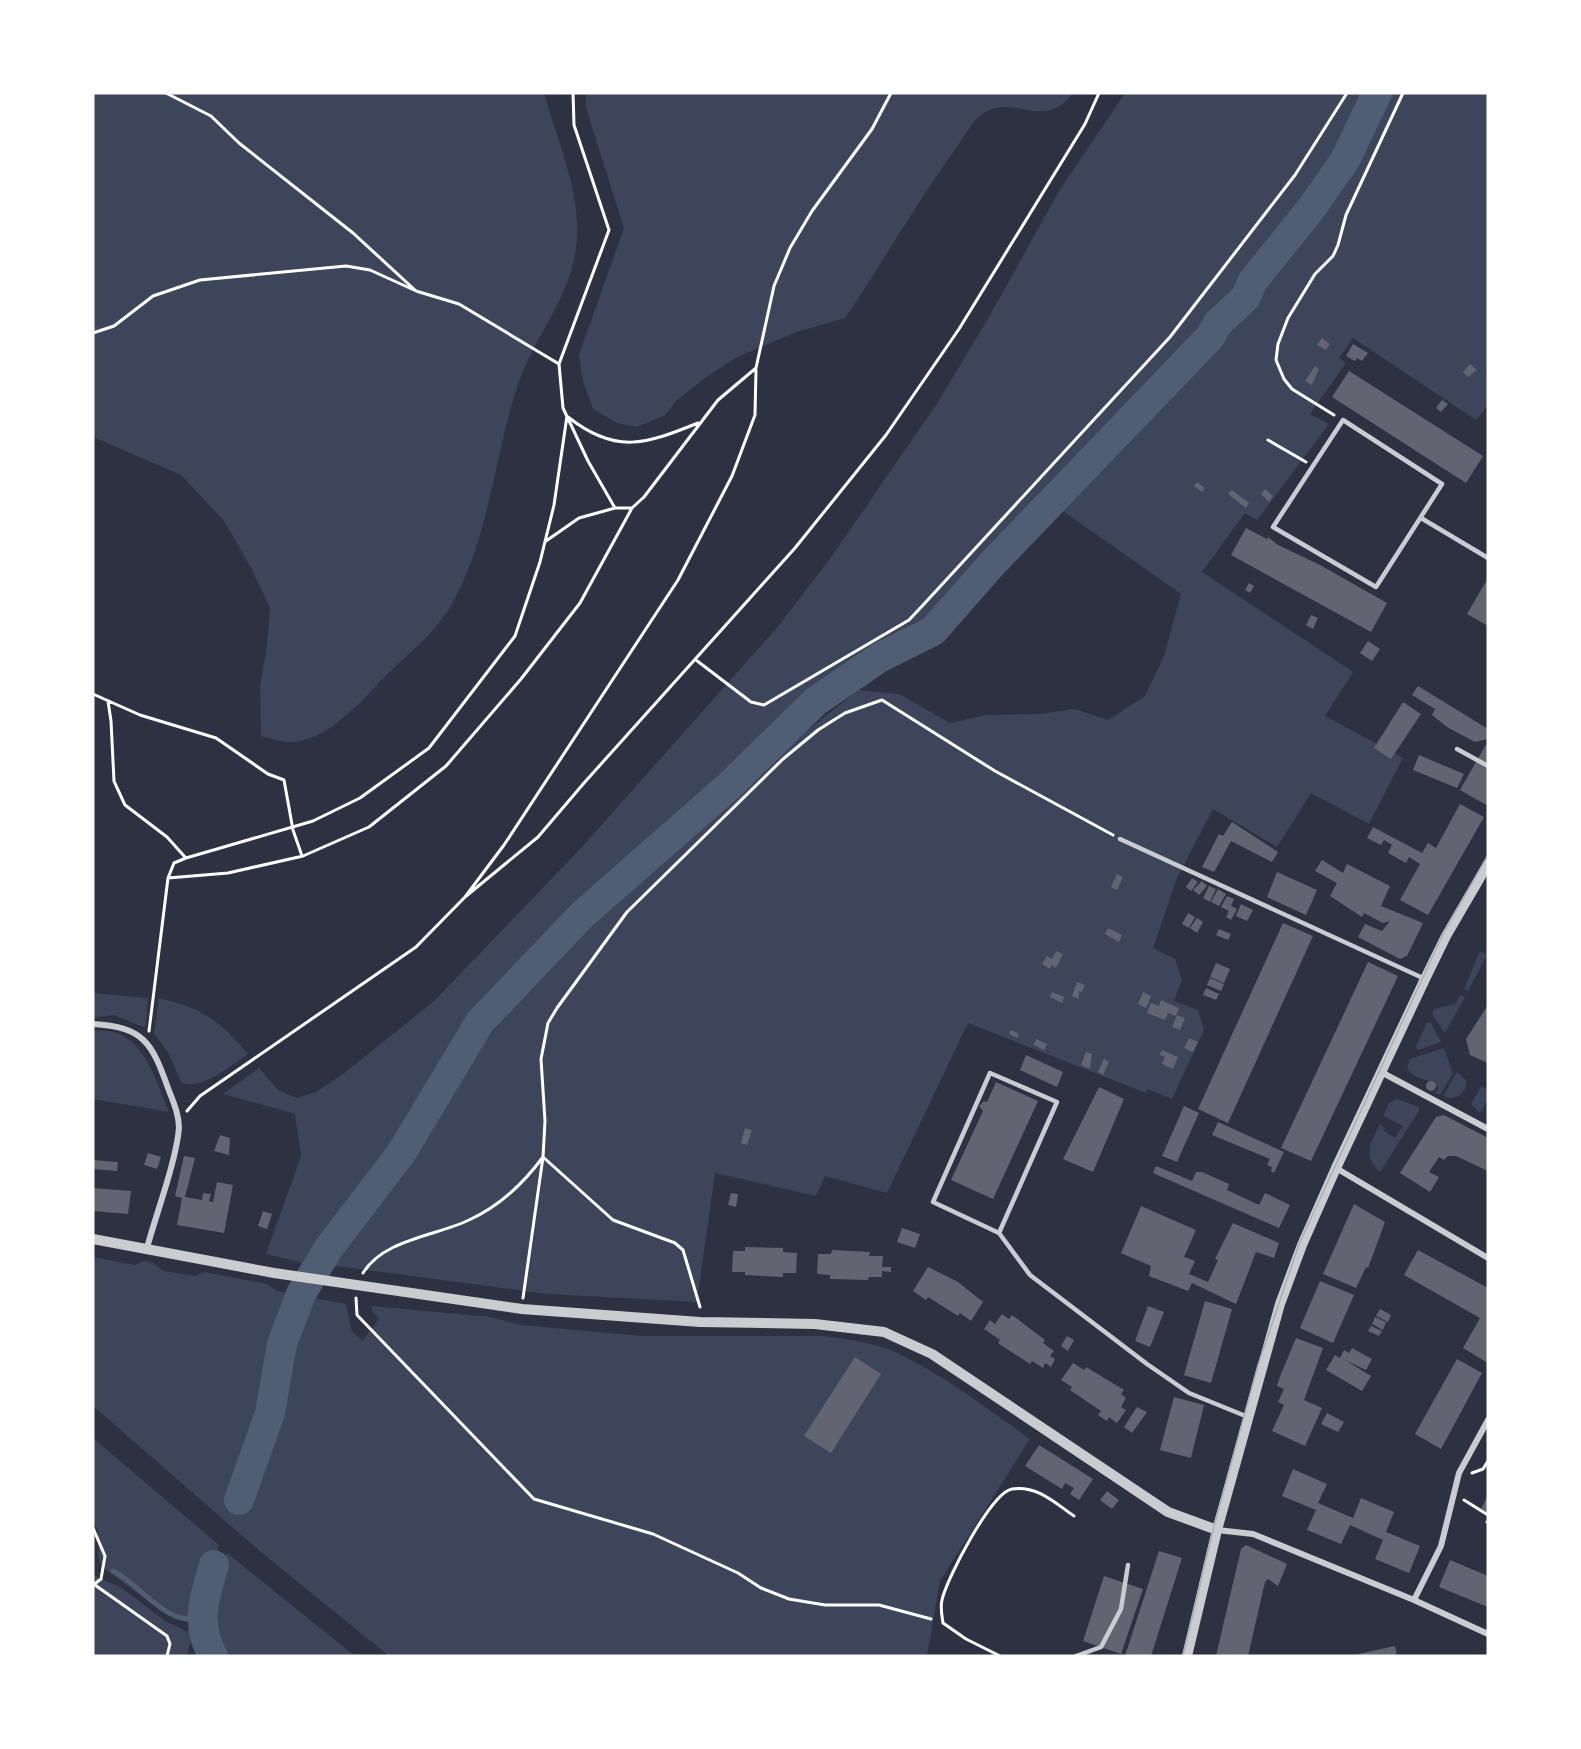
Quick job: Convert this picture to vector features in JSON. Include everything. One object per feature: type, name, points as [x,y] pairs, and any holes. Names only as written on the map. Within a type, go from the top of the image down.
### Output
[{"type":"street","points":[[1187,1656],[1217,1530],[1248,1417],[1281,1304],[1302,1245],[1425,979],[1446,936],[1488,864]]},
{"type":"street","points":[[93,1024],[129,1029],[148,1042],[155,1053],[179,1126],[147,1248]]},
{"type":"street","points":[[1381,1072],[1488,1129]]},
{"type":"street","points":[[1336,1168],[1488,1258]]},
{"type":"street","points":[[93,1239],[274,1273],[522,1309],[700,1322],[827,1324],[884,1332],[932,1354],[1168,1512],[1217,1530],[1253,1534],[1414,1600],[1488,1634]]},
{"type":"street","points":[[1414,1600],[1441,1546],[1459,1473],[1488,1420]]},
{"type":"lane","points":[[1343,420],[1443,484],[1376,587],[1273,527],[1343,420]]},
{"type":"lane","points":[[1420,518],[1488,558]]},
{"type":"lane","points":[[1457,749],[1488,766]]},
{"type":"lane","points":[[1120,838],[1172,860],[1260,905],[1425,979]]},
{"type":"lane","points":[[999,1233],[1058,1102],[990,1073],[933,1202],[999,1233],[1030,1275],[1189,1393],[1248,1417]]},
{"type":"lane","points":[[1076,1656],[1101,1647],[1121,1609],[1128,1565]]},
{"type":"path","points":[[166,93],[211,116],[248,150],[353,233],[416,291]]},
{"type":"path","points":[[573,93],[574,125],[609,230],[559,364],[563,408],[588,461],[615,508]]},
{"type":"path","points":[[465,897],[504,845],[678,580],[732,477],[755,415],[756,368],[774,286],[790,249],[812,211],[872,129],[891,93]]},
{"type":"path","points":[[179,1126],[188,1108],[200,1096],[416,947],[465,897],[538,837],[696,660],[795,548],[886,435],[972,309],[1085,124],[1099,93]]},
{"type":"path","points":[[696,660],[751,702],[764,705],[909,620],[1170,337],[1295,175],[1347,93]]},
{"type":"path","points":[[1343,420],[1292,389],[1284,379],[1276,360],[1278,344],[1288,318],[1315,274],[1333,256],[1346,215],[1378,152],[1403,93]]},
{"type":"path","points":[[93,333],[114,326],[153,296],[200,280],[346,266],[370,270],[416,291],[459,304],[559,364]]},
{"type":"path","points":[[168,878],[228,873],[303,856],[369,827],[446,766],[521,678],[580,603],[632,508],[660,477],[718,400],[756,368]]},
{"type":"path","points":[[567,416],[587,432],[626,444],[654,441],[700,422]]},
{"type":"path","points":[[148,1042],[168,878],[174,863],[313,821],[360,798],[429,748],[515,636],[545,542],[554,505],[567,416]]},
{"type":"path","points":[[1268,440],[1313,466]]},
{"type":"path","points":[[545,542],[579,518],[615,508],[632,508]]},
{"type":"path","points":[[93,694],[140,715],[216,738],[268,774],[284,780],[292,827],[303,856]]},
{"type":"path","points":[[522,1309],[543,1157],[546,1121],[541,1059],[548,1023],[627,912],[690,848],[818,729],[845,713],[882,700],[995,771],[1120,838]]},
{"type":"path","points":[[108,701],[114,781],[125,805],[167,837],[186,858]]},
{"type":"path","points":[[543,1157],[528,1177],[504,1199],[469,1220],[396,1246],[369,1263],[355,1286],[357,1315],[534,1499],[653,1534],[738,1573],[761,1588],[789,1599],[825,1605],[879,1605],[931,1619]]},
{"type":"path","points":[[543,1157],[613,1220],[675,1243],[683,1250],[700,1307]]},
{"type":"path","points":[[1467,1482],[1470,1473],[1483,1469],[1488,1461]]},
{"type":"path","points":[[999,1656],[966,1639],[943,1623],[941,1602],[951,1575],[995,1501],[1010,1489],[1035,1490],[1074,1516]]},
{"type":"path","points":[[1463,1495],[1464,1500],[1488,1515]]},
{"type":"path","points":[[93,1528],[105,1556],[101,1580],[94,1585],[167,1636],[170,1644],[167,1656]]},
{"type":"shaded area","points":[[93,93],[544,93],[575,202],[577,238],[574,258],[562,295],[518,384],[474,555],[463,583],[442,620],[359,704],[314,737],[288,742],[261,736],[260,685],[267,647],[270,608],[225,522],[181,475],[93,437]]},
{"type":"shaded area","points":[[586,93],[1073,93],[1062,104],[1051,110],[1005,107],[993,109],[981,115],[929,187],[845,318],[797,332],[737,357],[676,401],[665,415],[637,427],[617,423],[593,409],[583,381],[579,355],[624,228],[586,108]]},
{"type":"shaded area","points":[[1125,93],[1365,93],[1335,153],[1270,243],[1153,384],[1069,474],[942,607],[898,636],[845,664],[806,692],[786,710],[747,755],[625,862],[530,958],[473,1021],[397,1148],[357,1197],[310,1265],[266,1254],[301,1156],[295,1114],[223,1094],[259,1068],[278,1090],[297,1098],[316,1092],[343,1074],[433,1002],[581,848],[775,630],[829,560],[938,402],[993,310],[1059,191]]},
{"type":"shaded area","points":[[1380,93],[1488,93],[1488,405],[1476,420],[1353,338],[1339,358],[1346,363],[1310,414],[1329,424],[1257,520],[1245,513],[1202,572],[1353,672],[1325,716],[1403,758],[1369,824],[1311,793],[1277,847],[1213,809],[1177,878],[1153,948],[1175,959],[1182,980],[1174,1001],[1198,1010],[1204,1030],[1172,1099],[1148,1089],[1146,1093],[968,1023],[887,1193],[825,1176],[816,1196],[715,1173],[697,1302],[547,1294],[329,1265],[416,1148],[475,1055],[520,995],[567,946],[757,771],[858,690],[899,694],[950,723],[986,715],[1039,714],[1075,709],[1108,720],[1145,696],[1164,656],[1181,594],[1063,511],[1128,430],[1165,392],[1204,360],[1286,260],[1350,168]]},
{"type":"shaded area","points":[[1480,951],[1487,955],[1468,991],[1464,989]]},
{"type":"shaded area","points":[[93,993],[148,998],[146,1024],[143,1027],[114,1015],[93,1018]]},
{"type":"shaded area","points":[[1460,995],[1465,997],[1445,1033],[1432,1014],[1434,1009],[1455,1004]]},
{"type":"shaded area","points":[[159,998],[188,1007],[209,1017],[248,1054],[207,1080],[189,1084],[181,1082],[169,1054],[154,1033]]},
{"type":"shaded area","points":[[1427,1022],[1431,1023],[1441,1042],[1418,1050],[1416,1046]]},
{"type":"shaded area","points":[[93,1031],[110,1031],[135,1044],[158,1083],[169,1112],[93,1099]]},
{"type":"shaded area","points":[[1444,1048],[1453,1073],[1440,1095],[1435,1093],[1438,1088],[1432,1082],[1414,1075],[1407,1068],[1410,1059]]},
{"type":"shaded area","points":[[1457,1072],[1466,1080],[1465,1089],[1457,1097],[1443,1096]]},
{"type":"shaded area","points":[[1481,1086],[1488,1090],[1488,1099],[1480,1113],[1471,1104]]},
{"type":"shaded area","points":[[1397,1099],[1419,1107],[1419,1111],[1380,1172],[1371,1161],[1370,1149],[1380,1124],[1385,1128],[1384,1131],[1395,1138],[1403,1126],[1383,1116],[1389,1103]]},
{"type":"shaded area","points":[[93,1257],[135,1265],[144,1261],[153,1263],[164,1271],[195,1276],[204,1272],[267,1284],[277,1291],[346,1304],[352,1332],[363,1340],[379,1319],[372,1311],[372,1306],[491,1317],[522,1325],[642,1336],[823,1336],[859,1341],[895,1352],[913,1361],[964,1392],[1030,1439],[940,1581],[927,1656],[389,1656],[262,1553],[93,1406]]},
{"type":"shaded area","points":[[93,1438],[219,1545],[198,1608],[198,1622],[175,1619],[101,1565],[98,1554],[98,1532],[93,1521]]},
{"type":"shaded area","points":[[227,1553],[355,1656],[218,1656],[209,1630],[209,1604],[216,1578]]},
{"type":"shaded area","points":[[93,1575],[122,1588],[165,1621],[192,1634],[187,1656],[93,1656]]},
{"type":"building","points":[[1322,338],[1330,344],[1326,350],[1317,345]]},
{"type":"building","points":[[1353,344],[1368,353],[1362,361],[1357,358],[1355,361],[1346,356]]},
{"type":"building","points":[[1470,364],[1477,370],[1468,377],[1463,372]]},
{"type":"building","points":[[1315,366],[1319,369],[1312,385],[1305,381]]},
{"type":"building","points":[[1349,371],[1483,456],[1466,483],[1332,397]]},
{"type":"building","points":[[1442,400],[1448,404],[1441,412],[1436,408]]},
{"type":"building","points":[[1197,482],[1205,488],[1202,492],[1194,486]]},
{"type":"building","points":[[1265,489],[1273,496],[1269,502],[1261,494]]},
{"type":"building","points":[[1232,490],[1249,503],[1246,508],[1228,494]]},
{"type":"building","points":[[1246,528],[1267,539],[1268,537],[1278,545],[1320,565],[1387,603],[1371,632],[1231,555]]},
{"type":"building","points":[[1488,578],[1488,626],[1467,614]]},
{"type":"building","points":[[1249,583],[1254,586],[1250,593],[1245,590]]},
{"type":"building","points":[[1311,615],[1318,618],[1313,629],[1306,625]]},
{"type":"building","points":[[1368,641],[1380,649],[1372,661],[1360,653]]},
{"type":"building","points":[[1418,686],[1488,729],[1488,739],[1475,742],[1447,727],[1432,715],[1435,709],[1412,695]]},
{"type":"building","points":[[1403,702],[1421,714],[1391,759],[1374,748]]},
{"type":"building","points":[[1488,741],[1488,806],[1460,790]]},
{"type":"building","points":[[1419,755],[1464,774],[1457,788],[1413,770]]},
{"type":"building","points":[[1460,804],[1484,817],[1428,915],[1400,900],[1420,864],[1409,857],[1406,863],[1388,853],[1392,845],[1384,840],[1381,845],[1367,838],[1373,827],[1422,853],[1428,843],[1436,848]]},
{"type":"building","points":[[1232,822],[1278,852],[1272,862],[1231,841],[1214,872],[1202,867],[1219,834],[1223,836]]},
{"type":"building","points":[[1322,860],[1343,873],[1347,864],[1390,886],[1381,906],[1423,923],[1407,956],[1400,959],[1358,937],[1365,924],[1382,931],[1390,921],[1383,923],[1364,913],[1362,917],[1330,896],[1337,883],[1315,871]]},
{"type":"building","points":[[1277,872],[1317,890],[1306,915],[1267,897]]},
{"type":"building","points":[[1117,874],[1123,877],[1117,890],[1111,887]]},
{"type":"building","points":[[1192,878],[1198,882],[1191,891],[1186,887]]},
{"type":"building","points":[[1202,881],[1207,886],[1199,895],[1193,890]]},
{"type":"building","points":[[1209,886],[1216,889],[1210,902],[1203,898]]},
{"type":"building","points":[[1218,889],[1226,894],[1219,906],[1211,902]]},
{"type":"building","points":[[1227,896],[1234,899],[1231,906],[1237,909],[1231,920],[1226,917],[1229,911],[1221,907]]},
{"type":"building","points":[[1241,904],[1253,910],[1247,921],[1236,916]]},
{"type":"building","points":[[1188,913],[1195,917],[1189,928],[1182,924]]},
{"type":"building","points":[[1197,918],[1203,922],[1197,933],[1190,928]]},
{"type":"building","points":[[1283,923],[1313,936],[1228,1123],[1198,1109]]},
{"type":"building","points":[[1108,928],[1122,935],[1119,942],[1105,934]]},
{"type":"building","points":[[1219,929],[1231,934],[1228,940],[1216,935]]},
{"type":"building","points":[[1056,951],[1063,954],[1056,968],[1052,965],[1050,969],[1042,964],[1047,956],[1052,959]]},
{"type":"building","points":[[1368,962],[1398,976],[1311,1161],[1281,1148]]},
{"type":"building","points":[[1216,963],[1230,969],[1224,983],[1210,977]]},
{"type":"building","points":[[1210,978],[1224,984],[1221,991],[1207,985]]},
{"type":"building","points":[[1077,982],[1085,985],[1082,992],[1079,991],[1079,999],[1072,996]]},
{"type":"building","points":[[1206,988],[1219,994],[1216,1000],[1203,995]]},
{"type":"building","points":[[1052,992],[1064,997],[1062,1003],[1050,997]]},
{"type":"building","points":[[1143,992],[1151,996],[1146,1008],[1138,1004]]},
{"type":"building","points":[[1161,1000],[1179,1008],[1176,1016],[1168,1013],[1165,1020],[1147,1013],[1151,1003],[1159,1006]]},
{"type":"building","points":[[1488,1005],[1488,1063],[1470,1055],[1466,1039]]},
{"type":"building","points":[[1177,1015],[1185,1018],[1180,1030],[1172,1027]]},
{"type":"building","points":[[1011,1030],[1019,1034],[1017,1038],[1009,1034]]},
{"type":"building","points":[[1189,1038],[1198,1042],[1193,1052],[1184,1048]]},
{"type":"building","points":[[1036,1039],[1047,1044],[1044,1050],[1034,1045]]},
{"type":"building","points":[[1162,1050],[1178,1057],[1173,1069],[1162,1064],[1165,1057],[1160,1055]]},
{"type":"building","points":[[1086,1052],[1092,1054],[1090,1069],[1081,1065]]},
{"type":"building","points":[[1026,1055],[1063,1072],[1057,1087],[1020,1070]]},
{"type":"building","points":[[1104,1059],[1109,1062],[1103,1075],[1098,1072]]},
{"type":"building","points":[[1431,1081],[1435,1082],[1435,1090],[1431,1091],[1427,1090],[1426,1086],[1427,1082]]},
{"type":"building","points":[[996,1082],[1038,1101],[993,1199],[951,1180],[983,1111],[979,1106],[984,1101],[987,1102]]},
{"type":"building","points":[[1099,1087],[1124,1099],[1093,1172],[1063,1159]]},
{"type":"building","points":[[1184,1106],[1199,1113],[1177,1162],[1162,1156]]},
{"type":"building","points":[[1444,1115],[1488,1138],[1488,1171],[1456,1156],[1448,1156],[1444,1160],[1439,1157],[1429,1172],[1439,1177],[1430,1192],[1400,1173],[1436,1117]]},
{"type":"building","points":[[1218,1122],[1284,1152],[1274,1173],[1271,1171],[1272,1167],[1267,1165],[1270,1159],[1212,1135]]},
{"type":"building","points":[[745,1128],[752,1130],[747,1145],[741,1143]]},
{"type":"building","points":[[220,1135],[230,1138],[229,1155],[214,1151]]},
{"type":"building","points":[[148,1153],[161,1157],[157,1169],[144,1165]]},
{"type":"building","points":[[184,1156],[195,1158],[185,1197],[202,1200],[203,1193],[211,1194],[209,1201],[213,1202],[217,1182],[233,1185],[224,1233],[177,1225],[182,1198],[175,1196]]},
{"type":"building","points":[[93,1160],[118,1162],[117,1171],[93,1169]]},
{"type":"building","points":[[1156,1166],[1192,1181],[1196,1172],[1202,1172],[1229,1184],[1227,1190],[1259,1205],[1265,1193],[1290,1205],[1279,1228],[1153,1173]]},
{"type":"building","points":[[93,1188],[131,1191],[128,1214],[93,1211]]},
{"type":"building","points":[[731,1193],[738,1194],[736,1207],[728,1205]]},
{"type":"building","points":[[1354,1204],[1385,1222],[1368,1268],[1366,1267],[1356,1288],[1323,1274]]},
{"type":"building","points":[[1141,1206],[1196,1230],[1184,1257],[1195,1261],[1189,1274],[1208,1282],[1218,1260],[1215,1259],[1233,1223],[1279,1243],[1274,1258],[1256,1252],[1236,1304],[1192,1283],[1188,1291],[1149,1276],[1151,1266],[1121,1253]]},
{"type":"building","points":[[263,1211],[272,1214],[267,1229],[258,1226]]},
{"type":"building","points":[[902,1228],[920,1234],[915,1248],[897,1242]]},
{"type":"building","points":[[745,1247],[783,1248],[783,1252],[797,1253],[796,1273],[783,1273],[783,1277],[732,1272],[733,1251],[745,1251]]},
{"type":"building","points":[[832,1250],[870,1252],[869,1256],[883,1256],[882,1267],[891,1267],[891,1272],[882,1271],[882,1277],[869,1277],[868,1280],[830,1279],[830,1275],[817,1274],[818,1254],[831,1254]]},
{"type":"building","points":[[1418,1250],[1488,1288],[1488,1363],[1463,1348],[1480,1318],[1404,1275]]},
{"type":"building","points":[[928,1267],[958,1282],[983,1302],[971,1321],[960,1313],[958,1316],[928,1297],[926,1300],[913,1291]]},
{"type":"building","points":[[1320,1281],[1354,1295],[1333,1343],[1300,1328]]},
{"type":"building","points":[[1205,1301],[1232,1309],[1211,1383],[1184,1375]]},
{"type":"building","points":[[1148,1306],[1164,1312],[1150,1347],[1135,1341]]},
{"type":"building","points":[[1380,1309],[1391,1315],[1388,1322],[1376,1316]]},
{"type":"building","points":[[1002,1314],[1009,1319],[1012,1315],[1045,1340],[1043,1343],[1054,1351],[1050,1356],[1055,1359],[1051,1367],[1045,1363],[1043,1368],[1032,1361],[1030,1364],[998,1343],[1000,1340],[984,1329],[990,1320],[995,1324]]},
{"type":"building","points":[[1375,1317],[1386,1322],[1383,1330],[1372,1324]]},
{"type":"building","points":[[1371,1326],[1382,1331],[1379,1336],[1368,1331]]},
{"type":"building","points":[[1067,1336],[1074,1340],[1068,1351],[1061,1346]]},
{"type":"building","points":[[1296,1338],[1323,1348],[1304,1400],[1322,1408],[1305,1446],[1272,1431],[1284,1405],[1278,1402],[1284,1389],[1277,1386]]},
{"type":"building","points":[[1352,1348],[1372,1359],[1366,1370],[1345,1360],[1371,1376],[1362,1391],[1326,1370],[1335,1355],[1340,1358],[1344,1350],[1349,1353]]},
{"type":"building","points":[[855,1357],[881,1374],[831,1453],[804,1436]]},
{"type":"building","points":[[1457,1359],[1482,1373],[1441,1449],[1415,1434]]},
{"type":"building","points":[[1073,1363],[1084,1370],[1086,1367],[1124,1390],[1121,1394],[1126,1398],[1121,1407],[1126,1410],[1117,1423],[1109,1417],[1107,1421],[1098,1415],[1101,1411],[1070,1390],[1072,1387],[1061,1380]]},
{"type":"building","points":[[1174,1397],[1204,1405],[1191,1458],[1160,1450]]},
{"type":"building","points":[[1137,1407],[1147,1412],[1132,1433],[1124,1427]]},
{"type":"building","points":[[1327,1413],[1344,1422],[1338,1432],[1321,1424]]},
{"type":"building","points":[[1039,1445],[1093,1479],[1079,1500],[1070,1494],[1074,1488],[1065,1483],[1062,1489],[1025,1466]]},
{"type":"building","points":[[1293,1469],[1327,1484],[1318,1503],[1353,1518],[1361,1498],[1394,1512],[1386,1532],[1420,1546],[1409,1573],[1375,1559],[1383,1540],[1350,1525],[1341,1544],[1307,1530],[1316,1510],[1282,1496]]},
{"type":"building","points":[[1107,1491],[1119,1500],[1112,1509],[1100,1500]]},
{"type":"building","points":[[1488,1495],[1488,1513],[1481,1509]]},
{"type":"building","points":[[1246,1545],[1287,1564],[1278,1586],[1268,1579],[1265,1582],[1248,1656],[1216,1656],[1241,1549]]},
{"type":"building","points":[[1159,1551],[1182,1558],[1151,1656],[1125,1656]]},
{"type":"building","points":[[1450,1560],[1488,1576],[1488,1607],[1439,1587]]},
{"type":"building","points":[[1104,1576],[1143,1589],[1121,1654],[1083,1641]]},
{"type":"building","points":[[1395,1646],[1397,1656],[1354,1656],[1354,1655]]},
{"type":"waterway","points":[[239,1500],[270,1413],[282,1344],[301,1294],[328,1249],[402,1152],[480,1022],[582,915],[729,786],[816,701],[879,658],[933,631],[991,565],[1210,337],[1218,323],[1246,297],[1252,282],[1310,210],[1345,160],[1377,93]]},
{"type":"waterway","points":[[213,1656],[204,1633],[203,1611],[214,1565]]},
{"type":"waterway","points":[[113,1571],[177,1617],[189,1619],[202,1617]]},
{"type":"tram line","points":[[1183,1656],[1213,1530],[1258,1365],[1299,1244],[1443,934],[1488,855]]}]
